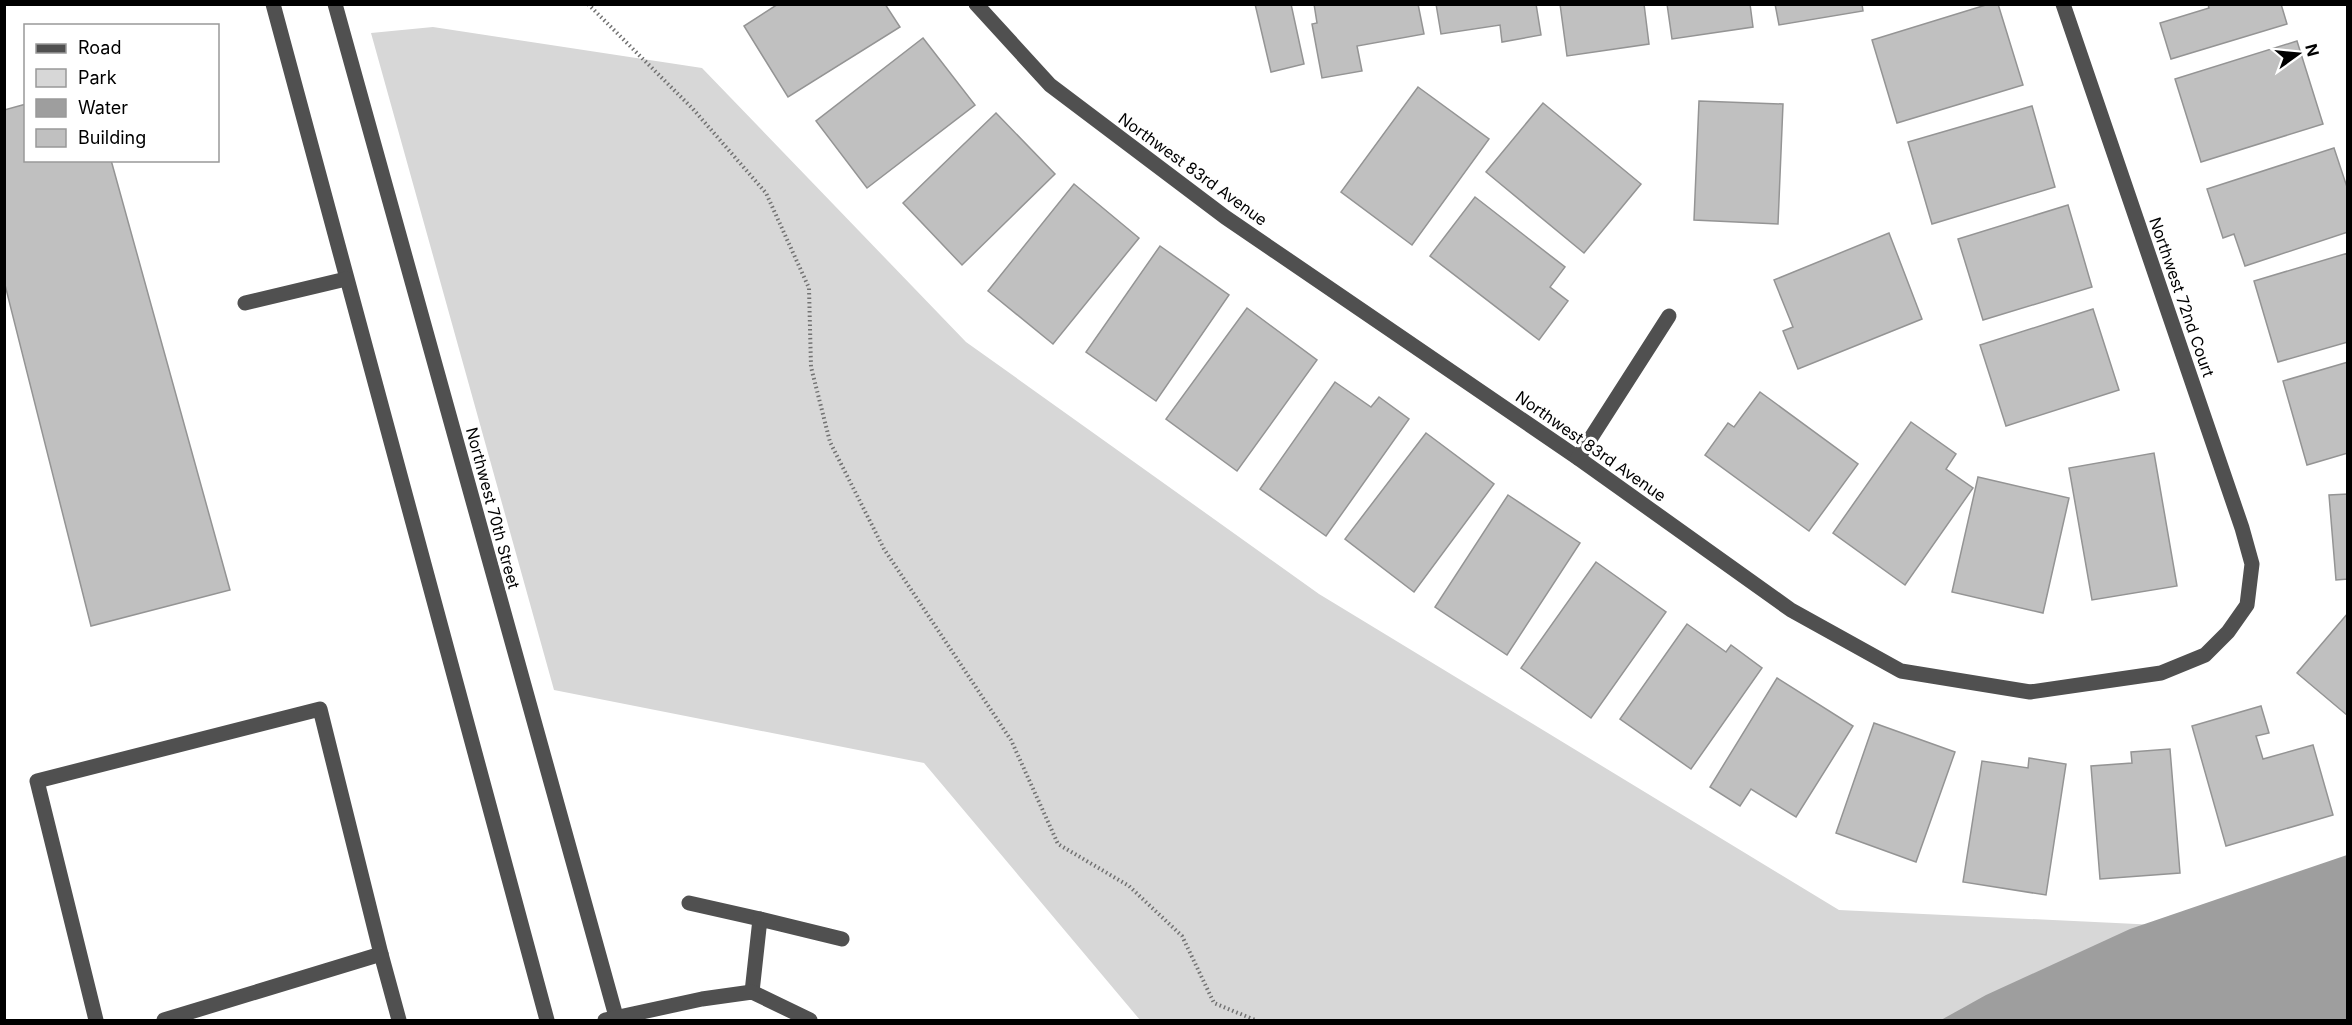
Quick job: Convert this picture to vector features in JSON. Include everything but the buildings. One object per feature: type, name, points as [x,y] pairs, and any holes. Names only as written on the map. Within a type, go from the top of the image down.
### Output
[{"type":"street","points":[[273,4],[547,1020]]},
{"type":"street","name":"Northwest 70th Street","points":[[335,4],[613,1020]]},
{"type":"street","name":"Northwest 83rd Avenue","points":[[976,4],[1050,84],[1197,196],[1578,458],[1791,610],[1901,671],[2030,692],[2161,673],[2205,655],[2228,632],[2247,605]]},
{"type":"street","name":"Northwest 72nd Court","points":[[2062,4],[2242,528],[2252,564],[2247,605]]},
{"type":"street","points":[[245,303],[346,279]]},
{"type":"street","points":[[1578,458],[1670,316]]},
{"type":"street","points":[[96,1020],[37,781],[320,709],[399,1020]]},
{"type":"street","points":[[689,903],[842,939]]},
{"type":"street","points":[[752,992],[760,919]]},
{"type":"street","points":[[164,1020],[381,954]]},
{"type":"street","points":[[613,1020],[702,999],[752,992],[810,1020]]},
{"type":"path","points":[[588,4],[693,109],[766,193],[809,288],[812,367],[830,442],[884,549],[1011,740],[1058,844],[1129,886],[1182,936],[1214,1003],[1255,1020]]},
{"type":"green space","points":[[433,27],[702,68],[966,342],[1319,594],[1839,910],[2347,934],[2347,1020],[1140,1020],[924,763],[554,690],[371,33]]},
{"type":"water","points":[[2347,855],[2347,1020],[1941,1020],[1986,995],[2130,929]]}]
